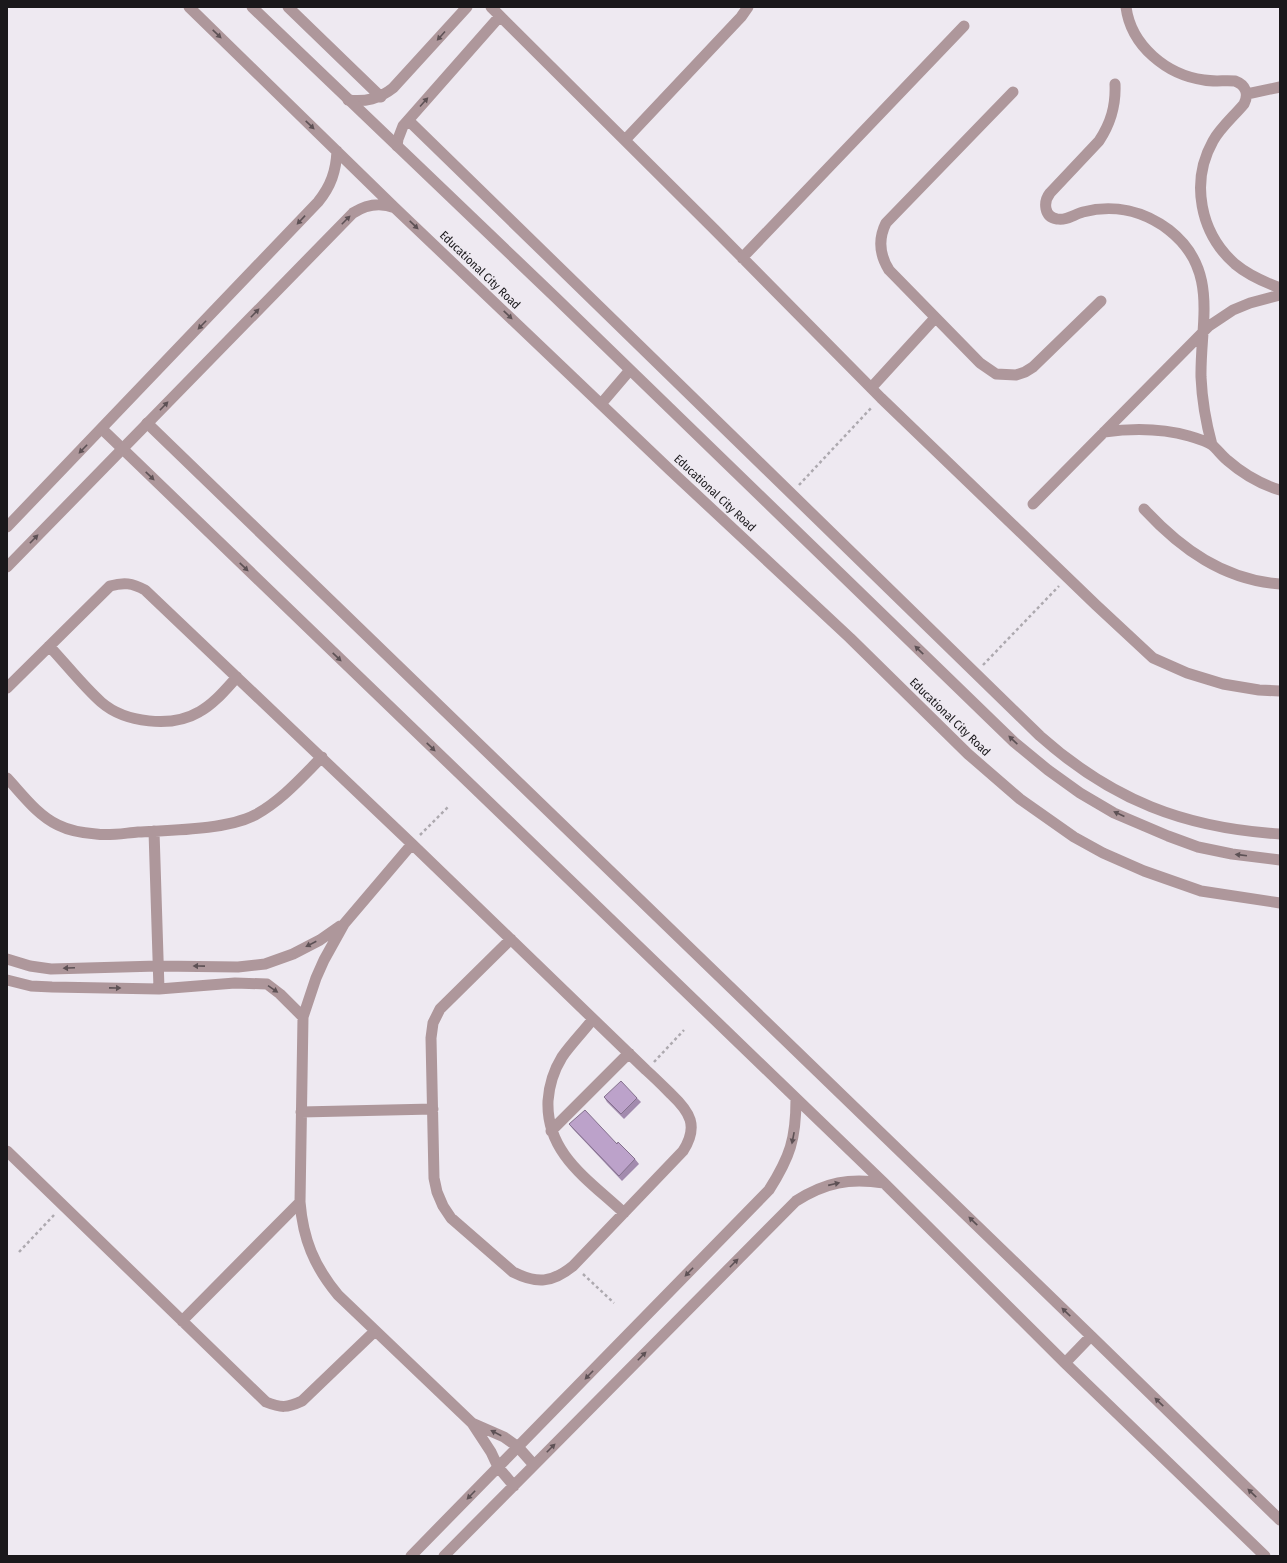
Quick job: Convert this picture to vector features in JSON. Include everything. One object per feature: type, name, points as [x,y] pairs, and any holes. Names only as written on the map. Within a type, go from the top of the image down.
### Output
[{"type":"street","name":"Educational City Road","points":[[189,7],[395,208],[850,638],[968,754],[1020,798],[1074,836],[1103,853],[1144,871],[1201,891],[1280,903]]},
{"type":"street","points":[[252,7],[1003,731],[1048,770],[1080,793],[1114,813],[1168,836],[1205,848],[1232,854],[1280,860]]},
{"type":"street","points":[[288,7],[381,96]]},
{"type":"street","points":[[348,100],[365,101],[381,96],[393,88],[467,7]]},
{"type":"street","points":[[491,7],[881,398],[1153,658],[1187,673],[1223,684],[1259,690],[1280,691]]},
{"type":"street","points":[[625,140],[741,17],[748,7]]},
{"type":"street","points":[[1126,7],[1130,23],[1135,34],[1146,49],[1159,61],[1181,74],[1193,78],[1206,81],[1235,81],[1243,85],[1247,94],[1244,104],[1213,140],[1207,153],[1200,180],[1202,208],[1210,233],[1225,254],[1235,264],[1251,275],[1280,288]]},
{"type":"street","points":[[397,146],[400,132],[408,120],[500,16]]},
{"type":"street","points":[[742,258],[964,26]]},
{"type":"street","points":[[1115,84],[1112,114],[1104,132],[1099,141],[1050,193],[1045,203],[1046,209],[1052,218],[1058,220],[1064,220],[1081,212],[1094,210],[1121,209],[1147,216],[1170,231],[1188,251],[1200,275],[1205,300],[1201,362],[1203,400],[1212,445]]},
{"type":"street","points":[[1247,94],[1280,87]]},
{"type":"street","points":[[1013,92],[886,222],[880,242],[880,252],[883,261],[889,270],[980,364],[987,370],[1001,374],[1016,375],[1033,367],[1101,301]]},
{"type":"street","points":[[408,120],[975,673],[1059,752],[1100,782],[1122,794],[1164,812],[1203,824],[1229,829],[1280,834]]},
{"type":"street","points":[[7,527],[318,202],[331,183],[335,172],[337,151]]},
{"type":"street","points":[[7,567],[353,213],[359,209],[374,204],[381,204],[395,208]]},
{"type":"street","points":[[1033,504],[1209,326],[1233,310],[1250,303],[1280,295]]},
{"type":"street","points":[[871,388],[935,318]]},
{"type":"street","points":[[601,404],[630,370]]},
{"type":"street","points":[[147,423],[1280,1520]]},
{"type":"street","points":[[102,429],[884,1183],[1066,1363],[1265,1556]]},
{"type":"street","points":[[1104,432],[1122,429],[1159,430],[1189,436],[1212,445],[1234,466],[1260,483],[1280,490]]},
{"type":"street","points":[[1144,509],[1176,541],[1213,565],[1234,574],[1255,580],[1280,584]]},
{"type":"street","points":[[7,688],[110,586],[122,582],[134,584],[145,590],[412,844],[511,939],[593,1019],[682,1104],[688,1113],[691,1123],[689,1142],[683,1151],[573,1266],[563,1274],[551,1279],[538,1280],[525,1278],[513,1272],[452,1218],[443,1206],[437,1192],[434,1178],[431,1038],[433,1023],[440,1009],[511,939]]},
{"type":"street","points":[[49,646],[102,703],[118,712],[135,718],[153,721],[172,721],[187,718],[201,712],[237,677]]},
{"type":"street","points":[[7,778],[41,814],[57,825],[76,832],[98,835],[216,826],[254,816],[285,794],[322,758]]},
{"type":"street","points":[[154,831],[159,989]]},
{"type":"street","points":[[412,844],[344,924],[318,972],[302,1017],[300,1202],[305,1236],[318,1267],[338,1295],[472,1423],[491,1452],[498,1467],[514,1486]]},
{"type":"street","points":[[7,958],[30,966],[51,969],[158,966],[238,967],[265,964],[306,947],[344,924]]},
{"type":"street","points":[[7,980],[31,986],[159,989],[235,983],[267,984],[280,994],[302,1017]]},
{"type":"street","points":[[593,1019],[562,1057],[554,1074],[549,1093],[548,1112],[551,1131],[566,1159],[624,1213]]},
{"type":"street","points":[[551,1131],[629,1053]]},
{"type":"street","points":[[411,1556],[769,1190],[782,1170],[791,1147],[796,1124],[796,1099]]},
{"type":"street","points":[[301,1112],[433,1109]]},
{"type":"street","points":[[7,1151],[266,1402],[277,1406],[290,1406],[302,1401],[375,1331]]},
{"type":"street","points":[[444,1556],[796,1201],[812,1191],[829,1184],[865,1180],[884,1183]]},
{"type":"street","points":[[182,1321],[300,1202]]},
{"type":"street","points":[[1066,1363],[1091,1336]]},
{"type":"street","points":[[472,1423],[492,1431],[518,1447],[534,1465]]},
{"type":"path","points":[[791,493],[881,398]]},
{"type":"path","points":[[975,673],[1067,577]]},
{"type":"path","points":[[412,844],[449,806]]},
{"type":"path","points":[[646,1070],[684,1030]]},
{"type":"path","points":[[19,1252],[63,1206]]},
{"type":"path","points":[[573,1266],[614,1303]]},
{"type":"building","points":[[621,1081],[637,1098],[621,1114],[604,1097]]},
{"type":"building","points":[[585,1110],[617,1144],[618,1142],[635,1159],[619,1176],[569,1124]]}]
